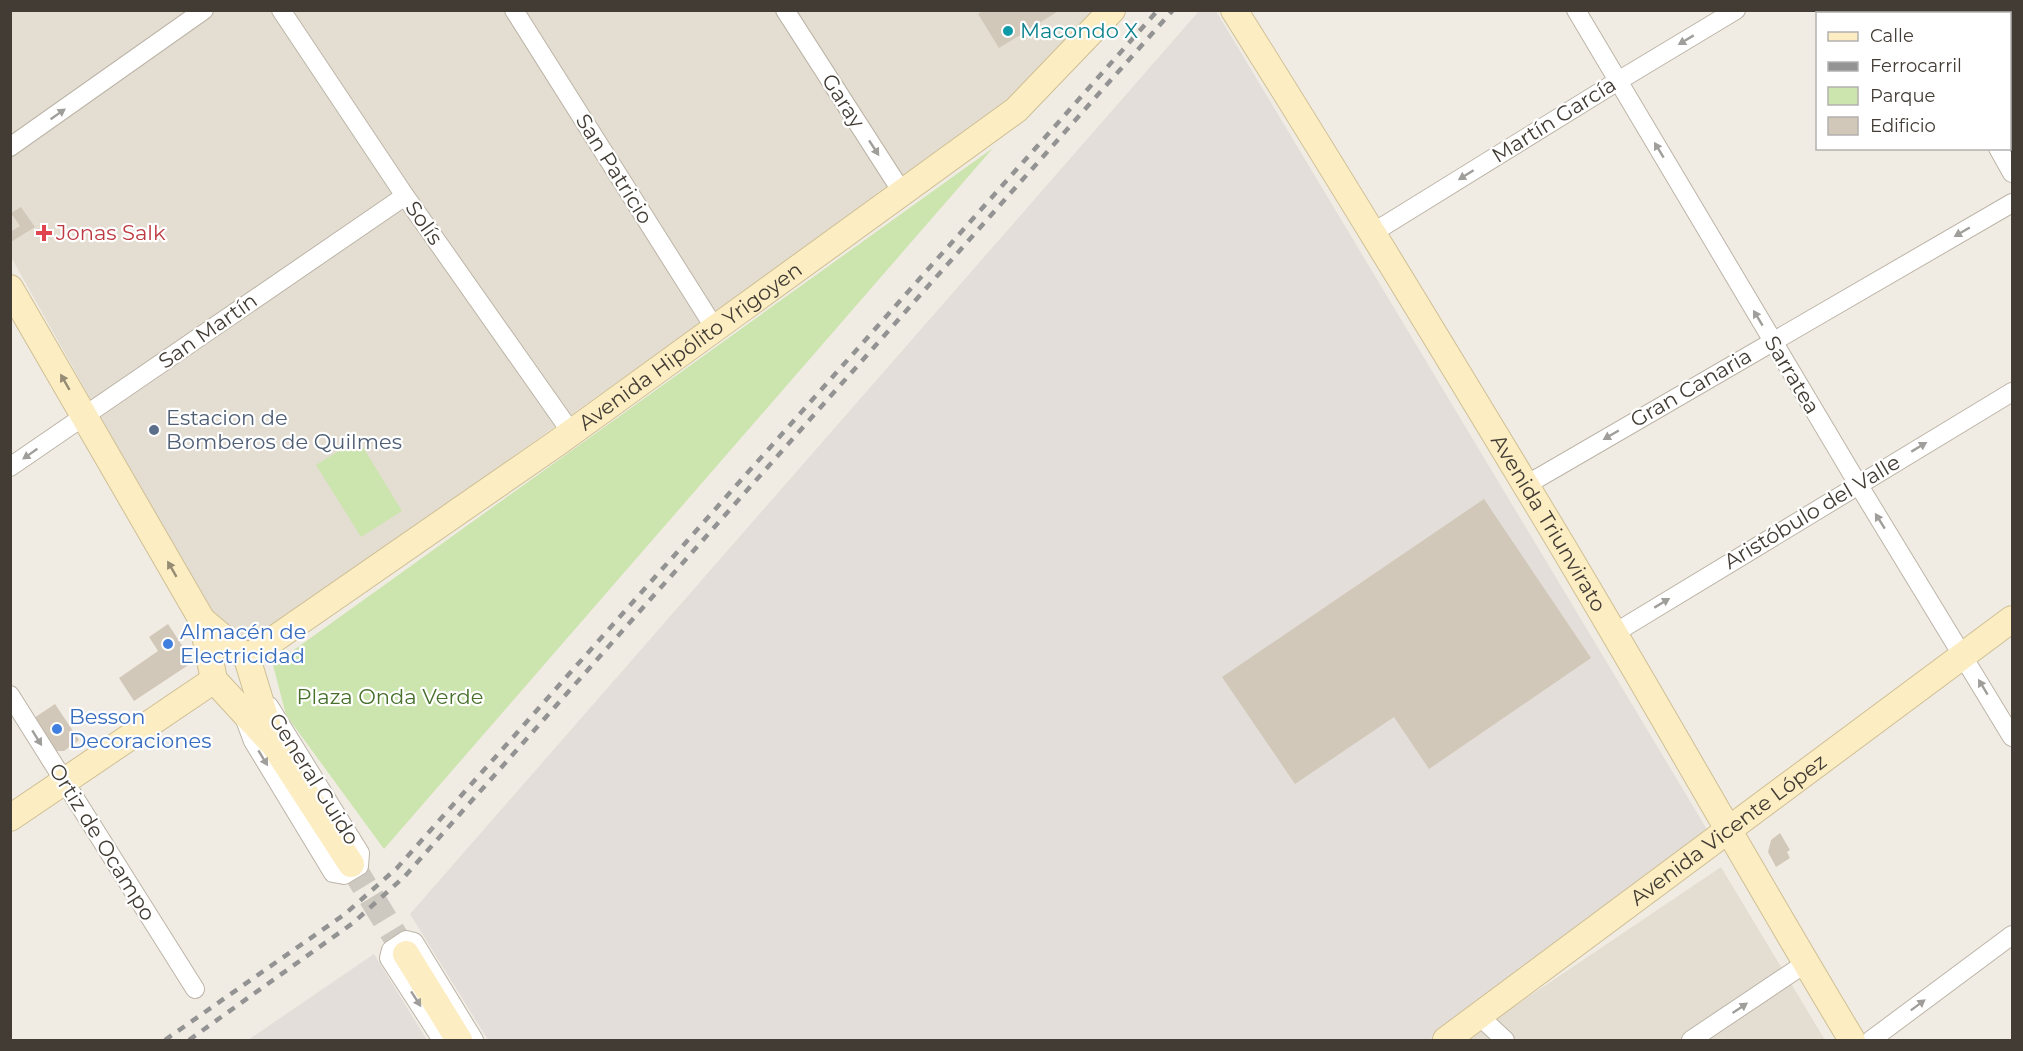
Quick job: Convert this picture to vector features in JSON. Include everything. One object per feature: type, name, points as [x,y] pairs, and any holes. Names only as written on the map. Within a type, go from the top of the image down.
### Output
[{"type":"main road","name":"Avenida Hipólito Yrigoyen","points":[[247,658],[571,432],[1023,104],[1112,10]]},
{"type":"main road","name":"Avenida Triunvirato","points":[[1234,10],[1374,232],[1456,373],[1526,485],[1852,1041]]},
{"type":"main road","points":[[10,288],[202,620],[214,680],[10,818]]},
{"type":"main road","points":[[202,620],[247,658]]},
{"type":"main road","name":"Avenida Vicente López","points":[[1463,1032],[2013,620]]},
{"type":"main road","name":"General Guido","points":[[247,658],[247,696],[274,745],[351,864]]},
{"type":"main road","name":"General Guido","points":[[214,680],[247,696]]},
{"type":"main road","points":[[406,954],[459,1041]]},
{"type":"street","points":[[10,147],[204,10]]},
{"type":"street","name":"Solís","points":[[281,10],[405,196],[571,432]]},
{"type":"street","name":"San Patricio","points":[[514,10],[714,327]]},
{"type":"street","name":"Garay","points":[[784,10],[902,192]]},
{"type":"street","name":"Sarratea","points":[[1576,10],[1772,341],[2013,737]]},
{"type":"street","name":"Martín García","points":[[1374,232],[1736,10]]},
{"type":"street","points":[[1999,150],[2013,173]]},
{"type":"street","name":"San Martín","points":[[10,467],[405,196]]},
{"type":"street","name":"Gran Canaria","points":[[1526,485],[2013,203]]},
{"type":"street","name":"Aristóbulo del Valle","points":[[1612,634],[2013,392]]},
{"type":"street","name":"Ortiz de Ocampo","points":[[10,695],[195,989]]},
{"type":"street","name":"General Guido","points":[[247,696],[360,853],[359,866],[344,875],[333,873],[253,741],[247,696]]},
{"type":"street","points":[[1871,1041],[2013,935]]},
{"type":"street","points":[[442,1041],[389,958],[391,950],[406,940],[414,942],[474,1041]]},
{"type":"street","points":[[1691,1041],[1806,963]]},
{"type":"street","points":[[1463,1032],[1505,1041]]},
{"type":"shaded area","points":[[10,11],[1097,11],[1005,105],[252,643],[216,623],[11,257]]},
{"type":"shaded area","points":[[1199,11],[1216,11],[1711,836],[1429,1040],[488,1040],[410,914]]},
{"type":"shaded area","points":[[1721,867],[1825,1040],[1467,1040],[1506,1012]]},
{"type":"shaded area","points":[[374,954],[427,1040],[248,1040]]},
{"type":"green space","name":"Plaza Onda Verde","points":[[993,148],[384,849],[286,715],[273,665]]},
{"type":"green space","points":[[358,439],[402,511],[361,537],[316,465]]},
{"type":"building","name":"Macondo X","points":[[984,10],[1060,10],[999,48],[978,14]]},
{"type":"building","points":[[21,207],[35,227],[11,242],[10,232],[20,226],[11,213]]},
{"type":"building","points":[[1484,499],[1591,658],[1429,769],[1394,717],[1295,784],[1222,677]]},
{"type":"building","points":[[168,624],[193,662],[134,701],[119,678],[158,651],[149,637]]},
{"type":"building","name":"Besson Decoraciones","points":[[55,704],[79,740],[64,751],[56,751],[34,718]]},
{"type":"building","points":[[1780,833],[1790,850],[1787,852],[1790,858],[1776,867],[1768,852],[1771,840]]},
{"type":"tunnel","points":[[351,864],[406,954]]},
{"type":"railway","points":[[165,1040],[345,914],[397,868],[1158,10]]},
{"type":"railway","points":[[189,1040],[353,923],[405,876],[1173,10]]},
{"type":"place","name":"Macondo X","points":[[1008,31]]},
{"type":"place","name":"Jonas Salk","points":[[44,233]]},
{"type":"place","name":"Estacion de Bomberos de Quilmes","points":[[154,430]]},
{"type":"place","name":"Almacén de Electricidad","points":[[168,644]]},
{"type":"place","name":"Besson Decoraciones","points":[[57,729]]}]
